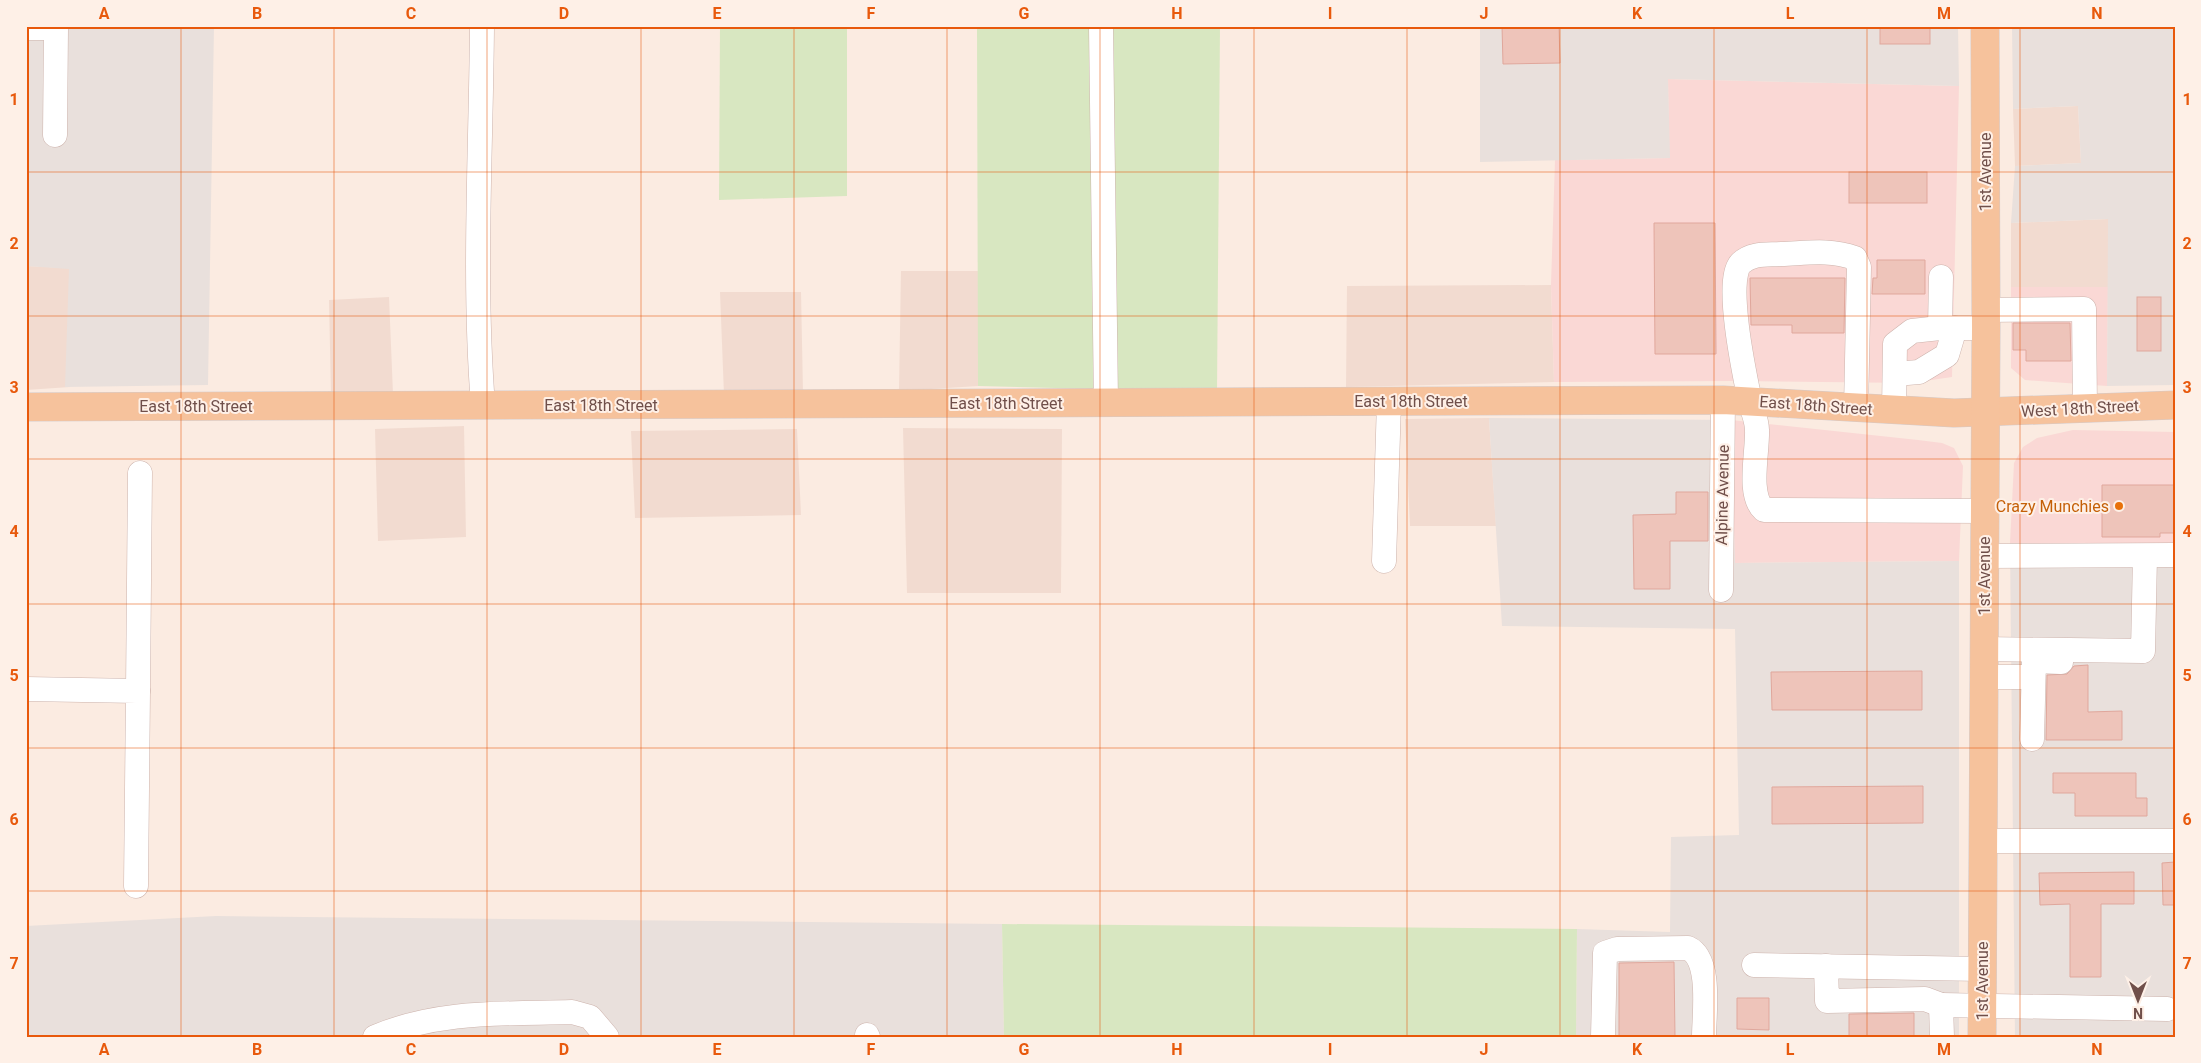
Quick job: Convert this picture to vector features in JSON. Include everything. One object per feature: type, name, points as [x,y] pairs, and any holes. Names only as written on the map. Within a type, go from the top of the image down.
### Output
[{"type":"main road","name":"1st Avenue","points":[[1982,1037],[1986,413],[1985,26]]},
{"type":"main road","name":"East 18th Street","points":[[26,407],[1736,401],[1986,413]]},
{"type":"main road","name":"West 18th Street","points":[[1986,413],[2175,405]]},
{"type":"street","points":[[482,26],[478,224],[479,357],[483,405]]},
{"type":"street","points":[[1101,26],[1106,403]]},
{"type":"street","points":[[26,28],[56,28],[55,135]]},
{"type":"street","points":[[1856,408],[1859,267],[1855,258],[1835,251],[1754,255],[1740,264],[1734,280],[1736,401],[1757,428],[1754,487],[1758,505],[1764,510],[1984,511]]},
{"type":"street","points":[[1895,374],[1919,372],[1947,355],[1948,328],[1942,277]]},
{"type":"street","points":[[1894,410],[1895,344],[1912,331],[1948,328],[1986,319],[2084,309],[2085,408]]},
{"type":"street","name":"Alpine Avenue","points":[[1721,590],[1736,401]]},
{"type":"street","points":[[1384,561],[1389,402]]},
{"type":"street","points":[[136,886],[140,473]]},
{"type":"street","points":[[1984,556],[2175,555]]},
{"type":"street","points":[[1983,649],[2143,651],[2145,556]]},
{"type":"street","points":[[2032,739],[2034,661],[2122,663]]},
{"type":"street","points":[[1983,677],[2033,677]]},
{"type":"street","points":[[26,690],[138,691]]},
{"type":"street","points":[[1983,841],[2175,841]]},
{"type":"street","points":[[1604,1037],[1605,953],[1617,948],[1688,948],[1696,954],[1704,974],[1704,1037]]},
{"type":"street","points":[[1754,965],[1982,969]]},
{"type":"street","points":[[1826,966],[1827,1001],[1925,999],[1941,1005],[2167,1009]]},
{"type":"street","points":[[1941,1005],[1942,1037]]},
{"type":"street","points":[[375,1037],[394,1029],[455,1015],[572,1012],[590,1017],[607,1037]]},
{"type":"shaded area","points":[[26,26],[214,26],[208,385],[65,387],[69,269],[26,266]]},
{"type":"shaded area","points":[[1480,26],[1958,26],[1959,86],[1668,79],[1670,158],[1480,162]]},
{"type":"shaded area","points":[[2012,26],[2175,26],[2175,385],[2107,386],[2108,219],[2011,223],[2015,166],[2081,163],[2078,106],[2013,109]]},
{"type":"shaded area","points":[[1668,79],[1959,86],[1952,377],[1911,383],[1733,381],[1554,382],[1551,285],[1555,160],[1669,158]]},
{"type":"shaded area","points":[[2078,106],[2081,163],[2015,166],[2013,109]]},
{"type":"shaded area","points":[[2108,219],[2108,287],[2011,287],[2011,223]]},
{"type":"shaded area","points":[[26,266],[69,268],[70,387],[26,390]]},
{"type":"shaded area","points":[[901,271],[978,271],[978,386],[899,391]]},
{"type":"shaded area","points":[[1551,285],[1554,382],[1346,387],[1347,286]]},
{"type":"shaded area","points":[[2011,287],[2108,287],[2107,386],[2025,380],[2011,368]]},
{"type":"shaded area","points":[[720,292],[801,292],[803,393],[724,395]]},
{"type":"shaded area","points":[[389,297],[393,394],[331,395],[329,300]]},
{"type":"shaded area","points":[[1489,418],[1496,526],[1410,526],[1405,419]]},
{"type":"shaded area","points":[[1489,418],[1731,420],[1735,563],[1959,561],[1959,1037],[1576,1037],[1577,929],[1670,932],[1671,837],[1739,835],[1735,629],[1502,626]]},
{"type":"shaded area","points":[[1731,420],[1942,443],[1954,448],[1963,466],[1959,561],[1734,563]]},
{"type":"shaded area","points":[[464,426],[466,537],[378,541],[375,429]]},
{"type":"shaded area","points":[[903,428],[1062,429],[1061,593],[907,593]]},
{"type":"shaded area","points":[[797,429],[801,515],[635,518],[631,431]]},
{"type":"shaded area","points":[[2073,430],[2175,432],[2175,548],[2010,543],[2014,463],[2023,447],[2037,438]]},
{"type":"shaded area","points":[[2010,543],[2175,548],[2175,1037],[2015,1037]]},
{"type":"shaded area","points":[[216,916],[1002,924],[1004,1037],[26,1037],[26,926]]},
{"type":"green space","points":[[720,26],[847,26],[847,196],[719,200]]},
{"type":"green space","points":[[977,26],[1220,26],[1217,392],[978,386]]},
{"type":"green space","points":[[1002,924],[1577,929],[1576,1037],[1004,1037]]},
{"type":"building","points":[[1502,26],[1559,26],[1560,63],[1503,64]]},
{"type":"building","points":[[1880,26],[1930,26],[1930,44],[1880,44]]},
{"type":"building","points":[[1849,172],[1927,172],[1927,203],[1849,203]]},
{"type":"building","points":[[1654,223],[1715,223],[1716,354],[1655,354]]},
{"type":"building","points":[[1877,260],[1925,260],[1925,294],[1872,294],[1873,278],[1877,278]]},
{"type":"building","points":[[1750,278],[1845,278],[1844,333],[1792,333],[1792,325],[1751,325]]},
{"type":"building","points":[[2137,297],[2161,297],[2161,351],[2137,351]]},
{"type":"building","points":[[2013,323],[2070,323],[2071,361],[2026,361],[2026,350],[2013,350]]},
{"type":"building","points":[[2102,485],[2175,485],[2175,533],[2160,533],[2160,537],[2102,537]]},
{"type":"building","points":[[1676,492],[1708,492],[1708,541],[1670,541],[1670,589],[1634,589],[1633,515],[1676,514]]},
{"type":"building","points":[[2088,665],[2088,712],[2122,711],[2122,740],[2046,740],[2047,675],[2067,674],[2074,666]]},
{"type":"building","points":[[1922,671],[1922,710],[1772,710],[1771,672]]},
{"type":"building","points":[[2053,773],[2136,773],[2136,798],[2147,798],[2147,816],[2075,816],[2075,793],[2053,793]]},
{"type":"building","points":[[1923,786],[1923,823],[1772,824],[1772,787]]},
{"type":"building","points":[[2175,862],[2175,905],[2163,905],[2162,863]]},
{"type":"building","points":[[2134,872],[2134,904],[2101,904],[2101,977],[2070,977],[2070,904],[2040,905],[2039,873]]},
{"type":"building","points":[[1674,962],[1675,1037],[1619,1037],[1619,963]]},
{"type":"building","points":[[1737,998],[1769,998],[1769,1030],[1737,1029]]},
{"type":"building","points":[[1914,1013],[1914,1037],[1849,1037],[1849,1014]]},
{"type":"place","name":"Crazy Munchies","points":[[2119,506]]}]
